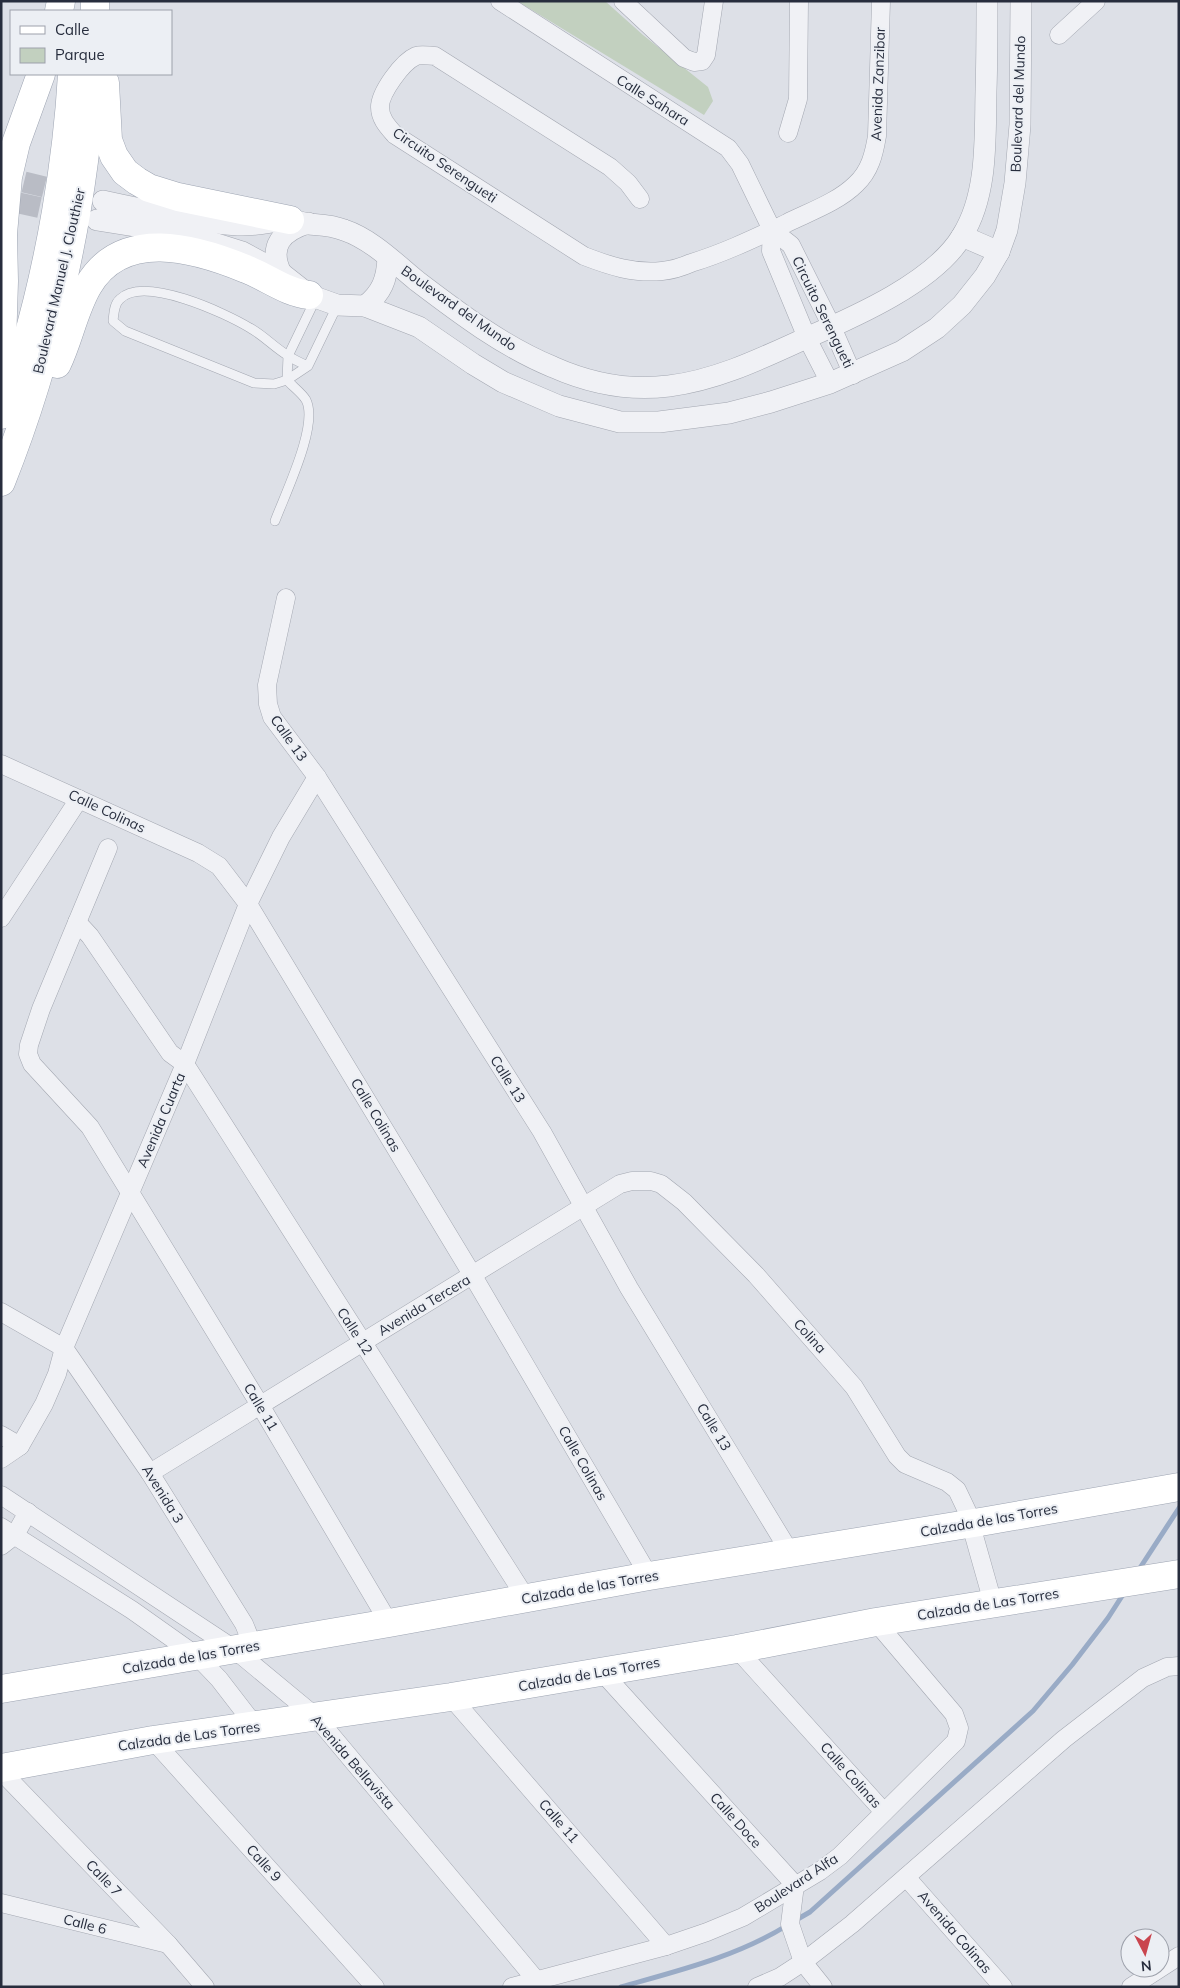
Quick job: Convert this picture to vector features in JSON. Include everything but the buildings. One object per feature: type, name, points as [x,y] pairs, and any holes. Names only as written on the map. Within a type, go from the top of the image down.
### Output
[{"type":"main road","points":[[1,378],[16,143],[41,75]]},
{"type":"main road","name":"Boulevard Manuel J. Clouthier","points":[[1,482],[25,347],[42,280],[64,149],[72,75]]},
{"type":"main road","name":"Boulevard Manuel J. Clouthier","points":[[11,423],[49,336],[67,257],[83,170],[92,75]]},
{"type":"main road","points":[[105,75],[108,140],[114,156],[125,172],[131,177],[149,188],[178,197],[299,222]]},
{"type":"main road","points":[[11,423],[35,411],[61,357],[88,285],[101,269],[123,254],[149,246],[176,248],[231,263],[298,294],[312,296]]},
{"type":"main road","name":"Calzada de las Torres","points":[[1,1689],[389,1623],[649,1576],[970,1524],[1176,1487]]},
{"type":"main road","name":"Calzada de Las Torres","points":[[1,1769],[153,1740],[256,1727],[451,1697],[737,1649],[876,1622],[1177,1574]]},
{"type":"street","name":"Calle Sahara","points":[[500,1],[728,148],[740,164],[772,230]]},
{"type":"street","points":[[623,1],[684,58],[694,62],[702,61],[706,55],[714,1]]},
{"type":"street","points":[[788,133],[798,100],[798,1]]},
{"type":"street","name":"Avenida Zanzibar","points":[[772,230],[841,195],[856,184],[865,173],[874,155],[881,1]]},
{"type":"street","name":"Boulevard del Mundo","points":[[987,1],[986,130],[976,205],[962,236],[949,252],[923,277],[885,301],[739,369],[699,380],[669,386],[642,387],[601,383],[553,368],[505,343],[363,239],[345,230],[326,224],[299,222],[238,225],[100,210],[207,240],[242,252],[281,273],[312,296],[337,305],[365,306],[419,327],[504,382],[559,406],[620,422],[659,422],[729,413],[830,383],[902,351],[937,328],[962,306],[985,276],[999,252],[1007,230],[1016,164],[1020,126],[1021,1]]},
{"type":"street","points":[[1059,35],[1096,1]]},
{"type":"street","name":"Circuito Serengueti","points":[[640,199],[628,183],[610,167],[436,56],[416,56],[394,76],[383,94],[380,108],[384,122],[395,135],[584,256],[613,267],[639,272],[663,271],[713,256],[772,230]]},
{"type":"street","points":[[281,273],[276,264],[278,242],[299,222]]},
{"type":"street","name":"Circuito Serengueti","points":[[772,230],[791,245],[853,374]]},
{"type":"street","name":"Circuito Serengueti","points":[[772,230],[772,252],[807,338],[830,383]]},
{"type":"street","points":[[962,236],[999,252]]},
{"type":"street","points":[[365,306],[375,299],[383,287],[388,273],[388,258]]},
{"type":"street","points":[[784,282],[793,275],[805,274]]},
{"type":"street","name":"Calle 13","points":[[286,598],[267,685],[268,704],[272,717],[317,777],[542,1132],[629,1288],[791,1554]]},
{"type":"street","name":"Calle Colinas","points":[[1,764],[205,857],[219,866],[248,904],[473,1276],[649,1576]]},
{"type":"street","name":"Avenida Cuarta","points":[[1,1458],[20,1446],[44,1404],[57,1374],[64,1348],[131,1192],[248,904],[281,837],[317,777]]},
{"type":"street","points":[[1,918],[79,799]]},
{"type":"street","points":[[77,922],[108,848]]},
{"type":"street","name":"Calle 12","points":[[77,922],[90,936],[170,1053],[184,1064],[526,1598]]},
{"type":"street","name":"Calle 11","points":[[77,922],[41,1009],[29,1045],[28,1054],[32,1064],[90,1127],[260,1405],[389,1623]]},
{"type":"street","name":"Colina","points":[[620,1184],[642,1180],[661,1184],[684,1202],[756,1275],[854,1387],[897,1456],[905,1464],[947,1482],[957,1490],[963,1500],[993,1603]]},
{"type":"street","name":"Avenida Tercera","points":[[150,1473],[620,1184]]},
{"type":"street","points":[[1,1312],[64,1348]]},
{"type":"street","name":"Avenida 3","points":[[64,1348],[150,1473],[244,1624],[243,1648]]},
{"type":"street","points":[[1,1436],[20,1446]]},
{"type":"street","name":"Avenida Bellavista","points":[[1,1495],[243,1648],[316,1717],[539,1983]]},
{"type":"street","points":[[28,1512],[6,1536],[132,1610],[197,1656],[220,1679],[256,1727]]},
{"type":"street","name":"Boulevard Alfa","points":[[512,1987],[539,1983],[666,1946],[743,1917],[820,1871],[840,1856],[956,1740],[959,1728],[954,1714],[876,1622]]},
{"type":"street","name":"Calle Colinas","points":[[737,1649],[884,1812]]},
{"type":"street","points":[[757,1987],[803,1962],[852,1924],[1071,1733],[1144,1678],[1167,1667],[1179,1666]]},
{"type":"street","name":"Calle Doce","points":[[602,1672],[795,1885]]},
{"type":"street","name":"Calle 11","points":[[451,1697],[666,1946]]},
{"type":"street","name":"Calle 9","points":[[153,1740],[375,1987]]},
{"type":"street","name":"Calle 7","points":[[1,1769],[168,1944],[205,1987]]},
{"type":"street","name":"Avenida Colinas","points":[[906,1877],[1003,1987]]},
{"type":"street","points":[[795,1885],[790,1924],[803,1962],[823,1987]]},
{"type":"street","name":"Calle 6","points":[[1,1903],[168,1944]]},
{"type":"street","points":[[1131,1987],[1179,1956]]},
{"type":"lane","points":[[308,366],[288,356],[252,329],[208,308],[179,298],[158,293],[136,292],[126,294],[118,300],[115,307],[113,321],[133,335],[254,382],[264,384],[286,380],[308,366],[337,305]]},
{"type":"lane","points":[[274,521],[305,442],[310,414],[305,399],[286,380],[288,356],[312,296]]},
{"type":"green space","points":[[517,1],[605,1],[643,35],[708,87],[713,101],[704,115]]},
{"type":"waterway","points":[[1138,1571],[1179,1508]]},
{"type":"waterway","points":[[796,1920],[810,1912],[1033,1711],[1072,1665],[1108,1618],[1124,1593]]},
{"type":"waterway","points":[[621,1987],[727,1955],[786,1926]]},
{"type":"tunnel","points":[[24,182],[74,194]]},
{"type":"tunnel","points":[[19,203],[70,214]]}]
